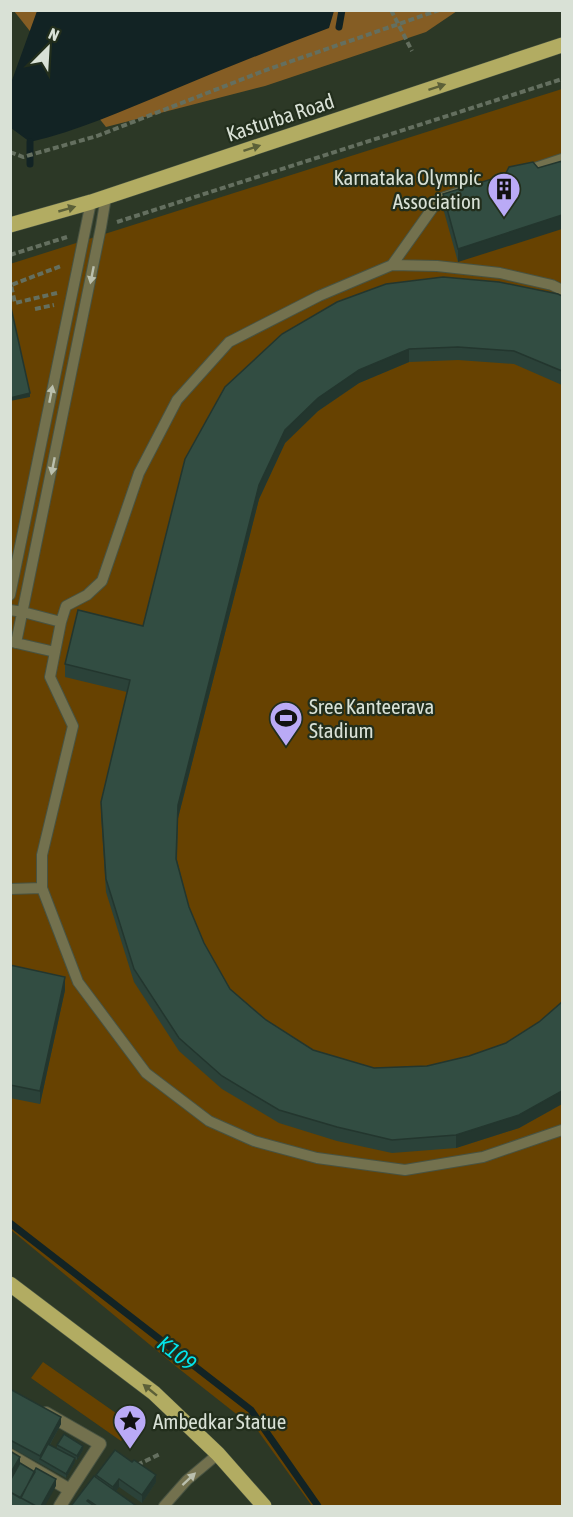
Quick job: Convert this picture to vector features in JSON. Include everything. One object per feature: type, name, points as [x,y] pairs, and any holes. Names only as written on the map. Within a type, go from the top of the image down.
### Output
[{"type":"main road","name":"Kasturba Road","points":[[10,225],[91,202],[562,45]]},
{"type":"main road","points":[[10,1284],[154,1393],[218,1454],[264,1506]]},
{"type":"street","points":[[40,1409],[100,1444],[60,1506]]},
{"type":"street","points":[[10,1455],[70,1490]]},
{"type":"lane","points":[[518,174],[562,159]]},
{"type":"lane","points":[[392,265],[439,199],[472,188]]},
{"type":"lane","points":[[55,652],[13,642],[23,612],[106,197]]},
{"type":"lane","points":[[10,595],[91,202]]},
{"type":"lane","points":[[562,290],[552,285],[500,273],[437,266],[392,265],[319,296],[229,342],[177,400],[139,473],[102,581],[87,595],[66,606],[51,678],[74,726],[42,855],[42,888],[78,982],[146,1073],[218,1125],[254,1141],[317,1158],[405,1170],[483,1157],[562,1130]]},
{"type":"lane","points":[[10,610],[61,622]]},
{"type":"lane","points":[[10,889],[42,888]]},
{"type":"lane","points":[[164,1506],[187,1480],[218,1454]]},
{"type":"path","points":[[391,10],[412,51]]},
{"type":"path","points":[[10,152],[23,157],[97,136],[266,70],[439,10]]},
{"type":"path","points":[[101,227],[562,79]]},
{"type":"path","points":[[10,255],[85,231]]},
{"type":"path","points":[[72,290],[15,303],[11,285],[78,259]]},
{"type":"path","points":[[134,1466],[160,1454]]},
{"type":"shaded area","points":[[334,10],[329,28],[100,120],[30,142],[11,128],[11,83],[37,11]]},
{"type":"shaded area","points":[[14,11],[457,11],[426,32],[265,86],[106,127]]},
{"type":"shaded area","name":"Sree Kanteerava Stadium","points":[[562,89],[562,1506],[312,1506],[258,1431],[11,1230],[10,264]]},
{"type":"shaded area","points":[[43,1362],[133,1425],[121,1441],[31,1378]]},
{"type":"building","name":"Karnataka Olympic Association","points":[[562,161],[562,215],[458,249],[443,194],[505,175],[509,167],[533,162],[538,168]]},
{"type":"building","points":[[443,277],[499,282],[562,296],[562,371],[514,351],[458,347],[409,349],[359,370],[318,398],[285,430],[259,485],[178,805],[176,859],[189,907],[204,943],[230,989],[266,1020],[313,1050],[374,1068],[427,1066],[469,1056],[506,1043],[539,1022],[562,1002],[562,1091],[519,1115],[456,1135],[392,1140],[279,1110],[222,1076],[179,1038],[134,969],[106,879],[101,802],[130,680],[65,664],[78,610],[143,626],[185,459],[225,387],[282,334],[337,302],[386,284]]},
{"type":"building","points":[[10,303],[30,393],[10,398]]},
{"type":"building","points":[[10,965],[65,977],[40,1091],[10,1085]]},
{"type":"building","points":[[10,1389],[61,1417],[40,1456],[10,1440]]},
{"type":"building","points":[[64,1434],[83,1446],[77,1456],[57,1445]]},
{"type":"building","points":[[48,1444],[75,1458],[66,1474],[40,1459]]},
{"type":"building","points":[[115,1450],[156,1475],[142,1495],[119,1479],[113,1487],[96,1475]]},
{"type":"building","points":[[10,1451],[20,1457],[10,1474]]},
{"type":"building","points":[[20,1463],[35,1472],[20,1498],[10,1492],[10,1481]]},
{"type":"building","points":[[36,1468],[56,1479],[41,1506],[36,1506],[21,1498]]},
{"type":"building","points":[[94,1476],[135,1505],[97,1506],[88,1500],[94,1506],[71,1506]]},
{"type":"building","points":[[10,1492],[36,1506],[10,1506]]},
{"type":"waterway","points":[[339,27],[342,10]]},
{"type":"waterway","points":[[30,142],[30,164]]},
{"type":"waterway","name":"K109","points":[[10,1223],[251,1410],[318,1506]]},
{"type":"place","name":"Karnataka Olympic Association","points":[[504,218]]},
{"type":"place","name":"Sree Kanteerava Stadium","points":[[286,747]]},
{"type":"place","name":"Ambedkar Statue","points":[[130,1450]]}]
